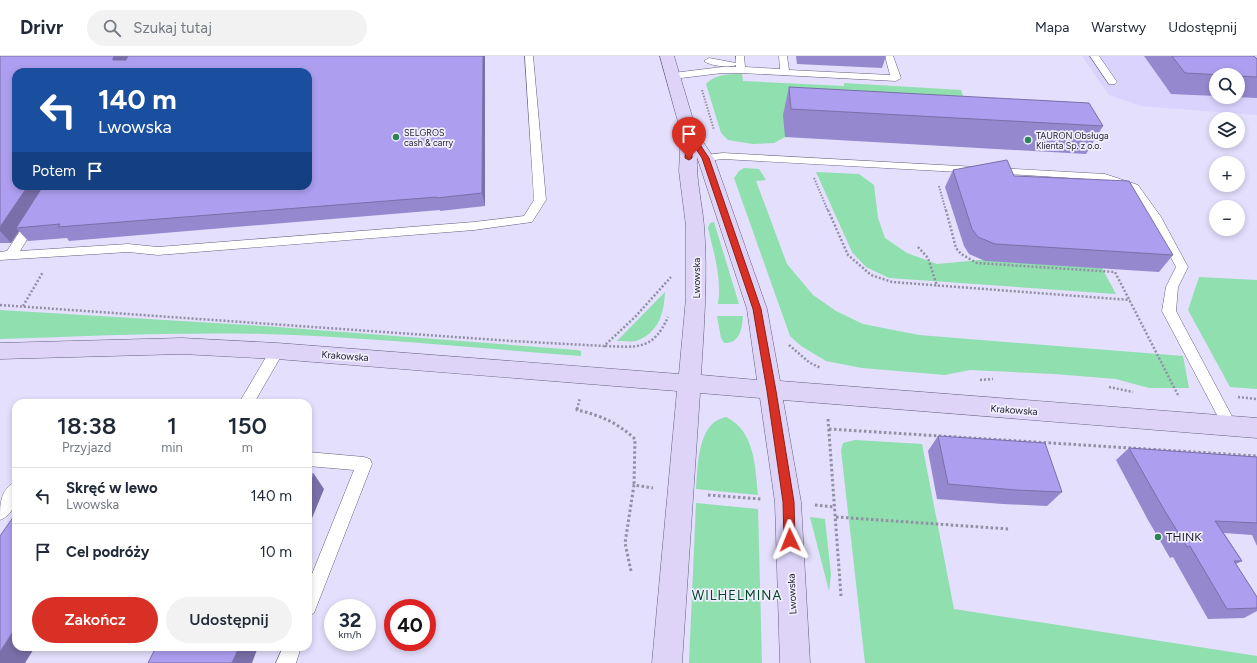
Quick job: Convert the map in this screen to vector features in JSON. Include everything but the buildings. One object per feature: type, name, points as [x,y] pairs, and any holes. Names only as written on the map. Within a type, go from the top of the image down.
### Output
[{"type":"street","name":"Lwowska","points":[[667,56],[689,133],[688,170],[695,226],[696,298],[667,663]]},
{"type":"street","name":"Lwowska","points":[[689,133],[714,157],[757,309],[772,391],[788,502],[795,663]]},
{"type":"street","name":"Krakowska","points":[[0,351],[182,346],[277,351],[689,382],[772,391],[1257,428]]},
{"type":"lane","points":[[5,255],[128,248],[158,251],[474,226],[528,219],[540,200],[529,56]]},
{"type":"lane","points":[[783,56],[785,72]]},
{"type":"lane","points":[[700,74],[708,58],[785,72],[896,78],[889,56]]},
{"type":"lane","points":[[1094,56],[1112,82]]},
{"type":"lane","points":[[673,76],[700,74],[740,64]]},
{"type":"lane","points":[[714,157],[1105,176],[1134,187],[1155,217],[1182,267],[1172,287],[1169,311],[1230,426]]},
{"type":"lane","points":[[5,255],[39,211]]},
{"type":"lane","points":[[248,399],[277,351]]},
{"type":"lane","points":[[312,459],[364,464],[312,597]]},
{"type":"lane","points":[[0,512],[12,496]]},
{"type":"lane","points":[[286,663],[290,651]]},
{"type":"path","points":[[700,74],[714,157]]},
{"type":"path","points":[[813,176],[848,255],[871,275],[892,282],[1130,300]]},
{"type":"path","points":[[937,179],[956,248],[961,254],[977,263],[1115,272],[1179,398]]},
{"type":"path","points":[[918,247],[928,258],[937,286]]},
{"type":"path","points":[[23,306],[45,268]]},
{"type":"path","points":[[604,346],[635,317],[673,275],[673,282]]},
{"type":"path","points":[[0,305],[512,341],[637,347],[649,342],[659,333],[668,316]]},
{"type":"path","points":[[787,343],[810,363],[823,369],[827,395],[841,596]]},
{"type":"path","points":[[591,345],[577,410],[596,414],[610,420],[624,428],[635,439],[634,485]]},
{"type":"path","points":[[978,380],[993,379]]},
{"type":"path","points":[[1109,388],[1138,393]]},
{"type":"path","points":[[1173,397],[1257,399]]},
{"type":"path","points":[[829,429],[1257,456]]},
{"type":"path","points":[[836,517],[1009,529]]},
{"type":"shaded area","points":[[1082,56],[1257,56],[1257,115],[1245,114],[1245,112],[1218,112],[1141,106],[1109,95]]},
{"type":"green space","points":[[742,74],[743,81],[844,86],[844,83],[961,90],[973,125],[785,137],[774,143],[753,144],[728,140],[721,133],[706,84],[718,76]]},
{"type":"green space","points":[[744,168],[759,169],[766,180],[756,181],[787,264],[813,295],[836,311],[863,324],[919,335],[1183,356],[1189,388],[1149,388],[1116,379],[1054,374],[970,370],[945,375],[862,368],[826,361],[801,346],[790,336],[734,178],[739,171]]},
{"type":"green space","points":[[816,172],[859,174],[874,185],[878,218],[885,238],[907,253],[937,264],[980,260],[1102,268],[1116,294],[889,278],[866,267],[852,252]]},
{"type":"green space","points":[[714,222],[739,304],[718,304],[718,275],[708,228],[710,223]]},
{"type":"green space","points":[[1199,277],[1257,280],[1257,389],[1230,387],[1188,310]]},
{"type":"green space","points":[[665,292],[661,315],[655,328],[650,333],[636,341],[617,341]]},
{"type":"green space","points":[[0,310],[264,326],[577,350],[581,351],[581,356],[303,335],[165,334],[0,339]]},
{"type":"green space","points":[[717,316],[743,316],[741,330],[734,341],[724,343],[721,338]]},
{"type":"green space","points":[[726,417],[736,423],[748,440],[754,461],[758,495],[696,489],[699,458],[704,436],[709,427],[716,421]]},
{"type":"green space","points":[[855,440],[922,444],[954,609],[1257,656],[1257,663],[865,663],[841,450],[843,443]]},
{"type":"green space","points":[[696,503],[758,509],[762,663],[689,663]]},
{"type":"green space","points":[[810,517],[825,519],[831,575],[829,591]]},
{"type":"place","name":"SELGROS cash & carry","points":[[396,137]]},
{"type":"place","name":"TAURON Obsługa Klienta Sp. z o.o.","points":[[1028,140]]},
{"type":"place","name":"THINK","points":[[1158,537]]},
{"type":"district","name":"WILHELMINA","points":[[737,595]]},
{"type":"route","points":[[689,158],[689,133],[706,158],[757,309],[772,391],[788,502],[790,540]]}]
